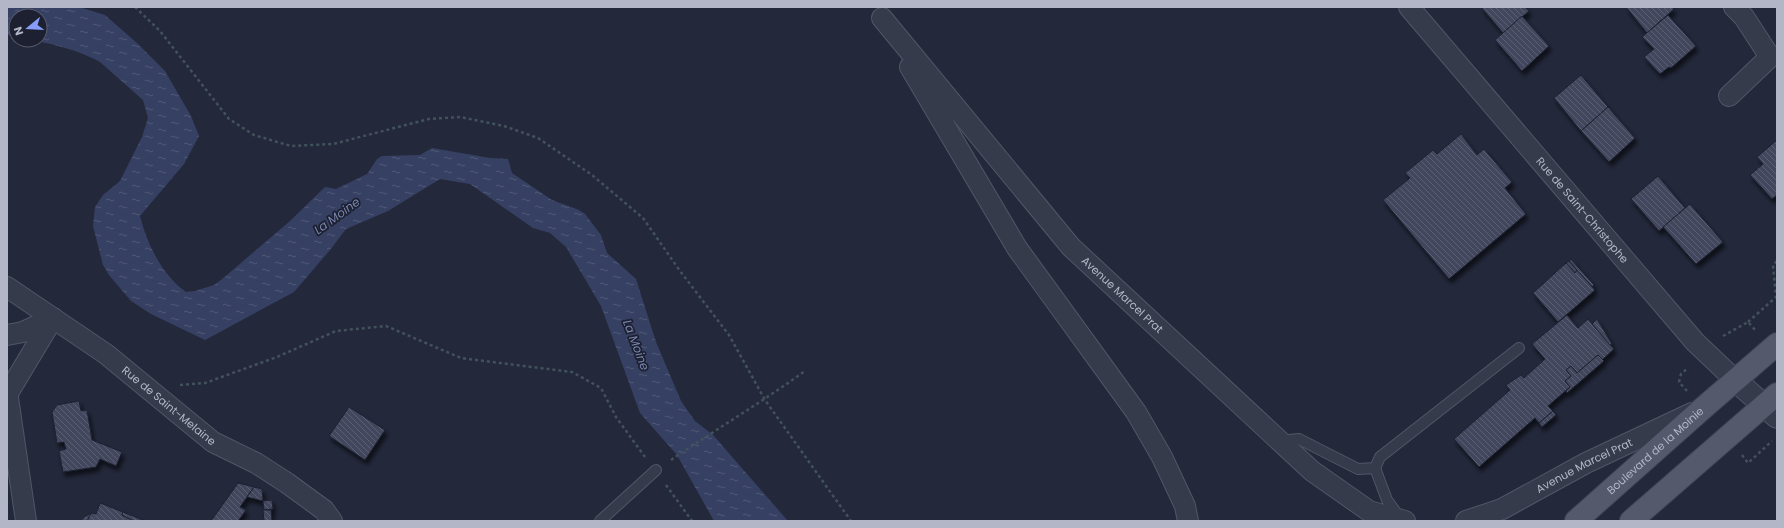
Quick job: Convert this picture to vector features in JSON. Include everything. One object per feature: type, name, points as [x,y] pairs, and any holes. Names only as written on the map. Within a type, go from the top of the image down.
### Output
[{"type":"main road","name":"Boulevard de la Moinie","points":[[1576,521],[1777,344]]},
{"type":"main road","points":[[1631,521],[1773,406]]},
{"type":"street","name":"Rue de Saint-Christophe","points":[[1408,7],[1695,342],[1735,380],[1773,406]]},
{"type":"street","points":[[1729,96],[1770,57],[1744,10]]},
{"type":"street","name":"Avenue Marcel Prat","points":[[879,13],[1071,247],[1312,471],[1369,511],[1403,520]]},
{"type":"street","name":"Avenue Marcel Prat","points":[[879,13],[951,138],[1017,248],[1136,412],[1162,457],[1185,506],[1188,521]]},
{"type":"street","name":"Rue de Saint-Melaine","points":[[7,287],[106,354],[213,442],[256,463],[287,483],[324,510],[332,521]]},
{"type":"street","points":[[7,335],[23,332],[53,318]]},
{"type":"street","points":[[26,521],[7,392],[53,318]]},
{"type":"street","name":"Avenue Marcel Prat","points":[[1466,521],[1502,509],[1586,463],[1702,409]]},
{"type":"lane","points":[[1403,520],[1387,500],[1375,468],[1380,457],[1519,348]]},
{"type":"lane","points":[[1279,441],[1300,439],[1358,469],[1375,468]]},
{"type":"lane","points":[[600,521],[656,470]]},
{"type":"path","points":[[135,7],[160,31],[229,118],[254,135],[273,142],[291,146],[333,144],[429,119],[460,117],[504,126],[538,138],[592,175],[643,218],[680,271],[729,336],[765,400],[850,521]]},
{"type":"path","points":[[1748,322],[1776,297],[1773,265],[1777,261]]},
{"type":"path","points":[[146,388],[205,383],[277,357],[336,331],[386,326],[461,358],[572,372],[601,388],[616,416],[692,521]]},
{"type":"path","points":[[656,470],[724,424],[765,400],[805,371]]},
{"type":"water","name":"La Moine","points":[[7,7],[79,7],[105,15],[137,43],[165,71],[191,116],[199,136],[184,164],[140,216],[151,248],[163,268],[177,285],[186,292],[195,291],[214,285],[290,221],[325,187],[336,189],[367,174],[377,159],[382,156],[420,155],[432,148],[490,158],[508,159],[512,173],[552,200],[579,210],[585,214],[601,235],[607,253],[636,279],[656,342],[681,401],[695,421],[713,435],[788,521],[714,521],[677,455],[640,413],[601,306],[566,247],[550,233],[533,228],[470,184],[440,179],[388,211],[346,229],[294,292],[205,340],[151,314],[131,301],[109,275],[103,265],[93,226],[95,207],[103,195],[120,181],[142,137],[148,118],[143,100],[100,62],[75,51],[48,44],[48,8],[8,8],[7,35]]},
{"type":"building","points":[[1481,7],[1525,7],[1529,11],[1503,33]]},
{"type":"building","points":[[1626,7],[1672,7],[1674,9],[1647,33]]},
{"type":"building","points":[[1668,15],[1696,46],[1671,68],[1669,67],[1660,74],[1644,57],[1654,49],[1642,37]]},
{"type":"building","points":[[1522,16],[1549,46],[1522,71],[1495,40]]},
{"type":"building","points":[[1581,75],[1608,107],[1581,131],[1554,98]]},
{"type":"building","points":[[1608,107],[1635,138],[1609,162],[1581,131]]},
{"type":"building","points":[[1461,134],[1477,155],[1484,149],[1512,182],[1505,188],[1526,214],[1449,279],[1383,200],[1410,178],[1405,173],[1433,150],[1437,154]]},
{"type":"building","points":[[1777,140],[1777,195],[1772,199],[1750,175],[1763,164],[1757,157]]},
{"type":"building","points":[[1658,176],[1685,208],[1659,231],[1631,199]]},
{"type":"building","points":[[1690,204],[1723,242],[1696,264],[1663,227]]},
{"type":"building","points":[[1571,259],[1594,285],[1592,287],[1569,261]]},
{"type":"building","points":[[1569,261],[1577,270],[1575,273],[1566,263]]},
{"type":"building","points":[[1566,263],[1575,273],[1577,270],[1595,290],[1558,322],[1533,293]]},
{"type":"building","points":[[1567,315],[1578,328],[1588,319],[1614,349],[1602,360],[1598,355],[1577,373],[1571,366],[1566,370],[1571,376],[1565,381],[1570,387],[1548,406],[1553,411],[1539,423],[1535,418],[1479,467],[1454,439],[1510,390],[1506,385],[1521,375],[1524,378],[1545,359],[1532,344]]},
{"type":"building","points":[[1597,319],[1612,344],[1610,345],[1592,324]]},
{"type":"building","points":[[1598,355],[1604,361],[1567,393],[1566,391],[1570,387],[1565,381],[1571,376],[1566,370],[1571,366],[1577,373]]},
{"type":"building","points":[[79,401],[81,411],[87,410],[92,440],[122,452],[116,466],[100,459],[96,467],[63,472],[59,451],[66,449],[64,442],[57,443],[52,412],[57,405]]},
{"type":"building","points":[[349,407],[385,430],[365,460],[329,436]]},
{"type":"building","points":[[1553,411],[1556,415],[1542,427],[1539,423]]},
{"type":"building","points":[[238,483],[254,487],[240,507],[246,510],[238,521],[211,521]]},
{"type":"building","points":[[254,487],[262,489],[263,501],[247,497]]},
{"type":"building","points":[[272,500],[273,509],[264,510],[263,501]]},
{"type":"building","points":[[100,503],[123,512],[122,515],[134,521],[87,521],[91,513],[96,514]]},
{"type":"building","points":[[263,510],[271,510],[272,521],[264,521]]},
{"type":"building","points":[[123,512],[145,521],[134,521],[122,515]]},
{"type":"building","points":[[91,513],[87,521],[81,521],[84,517]]}]
